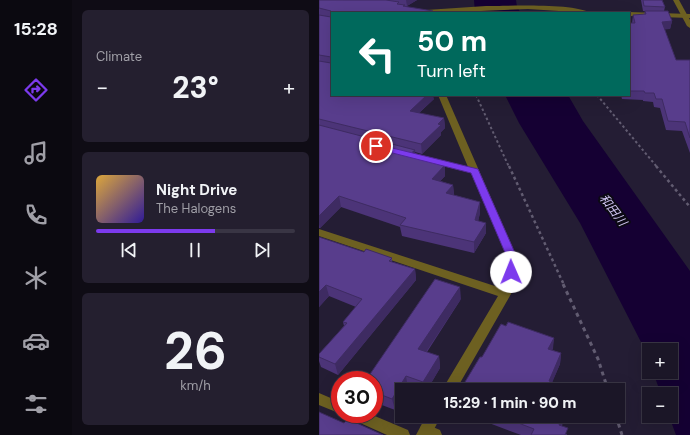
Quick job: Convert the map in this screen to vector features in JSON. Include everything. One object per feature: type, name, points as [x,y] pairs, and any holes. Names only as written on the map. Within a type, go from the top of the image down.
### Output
[{"type":"street","points":[[676,0],[688,16],[690,26]]},
{"type":"street","points":[[411,9],[426,12],[535,8],[582,12]]},
{"type":"street","points":[[630,14],[688,16]]},
{"type":"street","points":[[442,96],[514,262],[505,294],[453,383]]},
{"type":"street","points":[[393,150],[475,171]]},
{"type":"street","points":[[319,232],[505,294]]},
{"type":"street","points":[[319,399],[331,404]]},
{"type":"street","points":[[375,423],[403,435]]},
{"type":"street","points":[[428,434],[432,423]]},
{"type":"path","points":[[476,96],[595,352],[606,383]]},
{"type":"path","points":[[598,96],[615,119],[655,163],[690,206]]},
{"type":"path","points":[[618,423],[622,435]]},
{"type":"water","points":[[474,0],[516,0],[517,7],[520,12],[475,12]]},
{"type":"water","name":"和田川","points":[[506,96],[569,96],[583,121],[690,271],[690,435],[676,435],[672,423],[678,423],[678,387],[658,387],[656,379],[678,379],[678,343],[642,344],[580,223],[519,123]]},
{"type":"building","points":[[319,0],[386,0],[399,2],[397,4],[405,5],[403,6],[433,12],[331,12],[319,8]]},
{"type":"building","points":[[643,0],[662,0],[665,7],[644,6]]},
{"type":"building","points":[[645,11],[668,11],[672,21],[662,22],[676,60],[690,60],[690,138],[685,122],[668,121],[662,99],[656,99],[654,93],[630,91],[630,23],[635,23],[633,15],[646,14]]},
{"type":"building","points":[[319,15],[331,17],[331,57],[319,55]]},
{"type":"building","points":[[319,61],[331,63],[331,96],[426,96],[410,111],[444,118],[438,124],[441,125],[421,144],[319,119]]},
{"type":"building","points":[[319,125],[415,150],[409,155],[445,165],[432,179],[453,185],[446,193],[480,202],[475,220],[486,223],[474,242],[400,225],[406,218],[339,196],[319,216]]},
{"type":"building","points":[[319,237],[364,252],[366,249],[392,258],[389,261],[415,269],[335,364],[319,357],[319,354],[347,323],[343,322],[362,299],[326,285],[319,292]]},
{"type":"building","points":[[435,279],[460,287],[418,349],[439,356],[423,382],[406,376],[402,383],[395,383],[395,394],[392,399],[383,396],[383,371],[372,371]]},
{"type":"building","points":[[508,322],[554,338],[548,349],[561,353],[549,381],[555,383],[465,382],[480,357],[482,357],[501,324],[506,326]]},
{"type":"building","points":[[319,412],[331,417],[331,423],[357,423],[383,435],[319,435]]},
{"type":"building","points":[[518,423],[560,423],[559,425],[568,428],[565,435],[531,435],[534,429]]},
{"type":"route","points":[[376,146],[475,171],[514,262],[511,272]]}]
